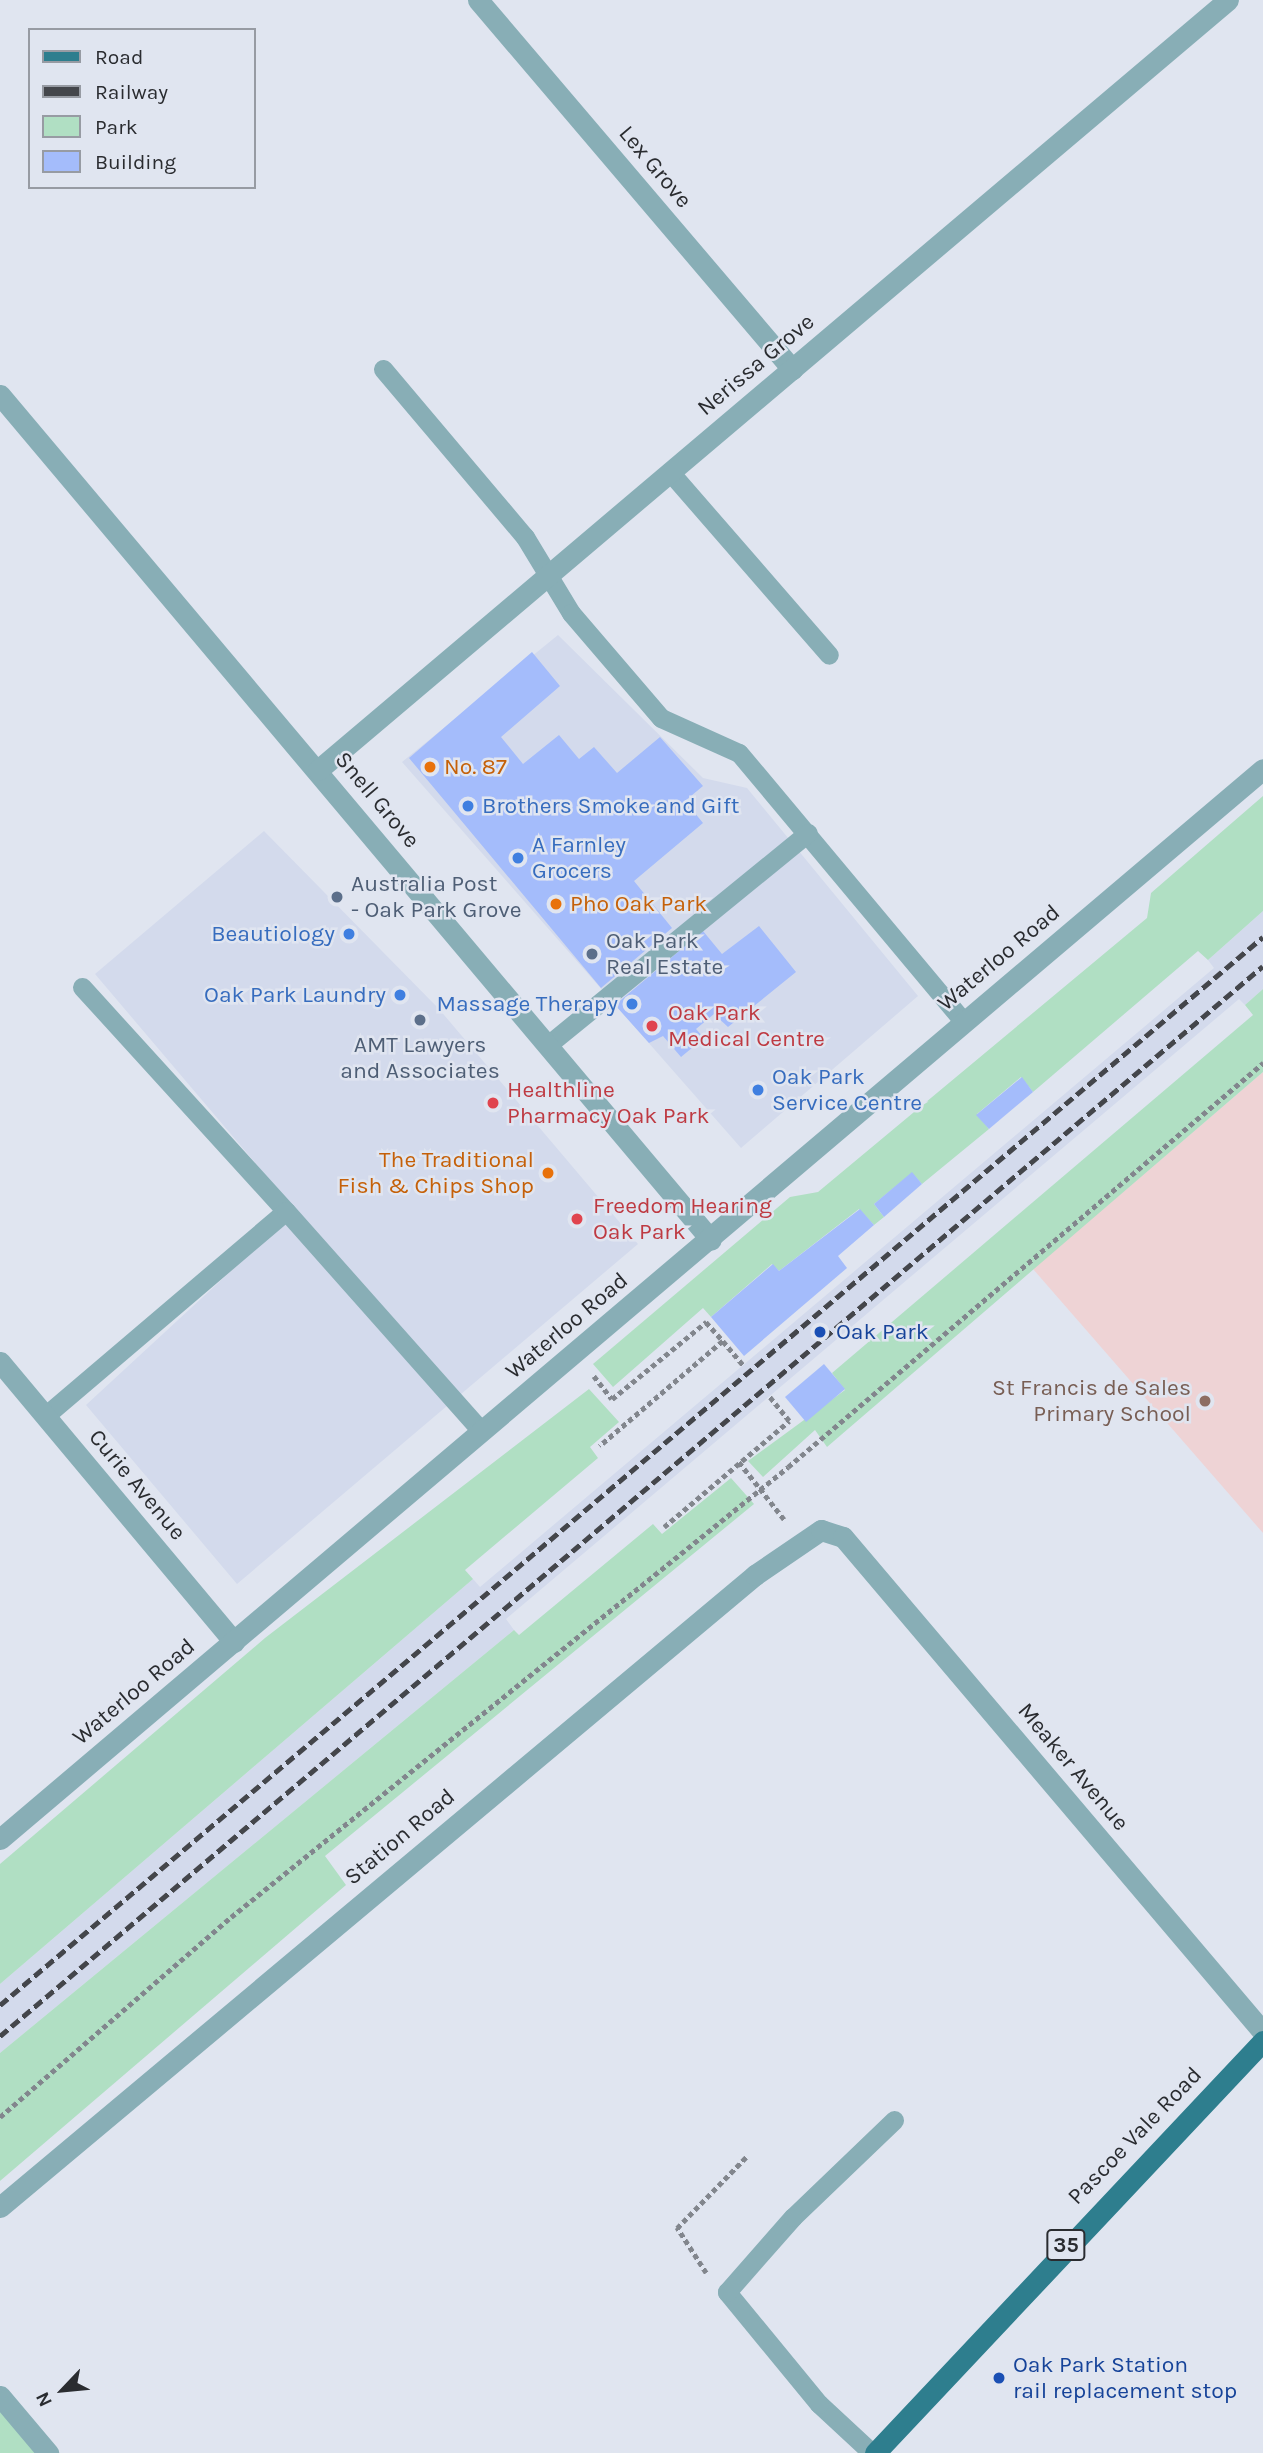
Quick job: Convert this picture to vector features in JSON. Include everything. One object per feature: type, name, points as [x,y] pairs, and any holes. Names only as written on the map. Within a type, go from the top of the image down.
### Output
[{"type":"main road","name":"Pascoe Vale Road","points":[[873,2453],[1263,2041]]},
{"type":"street","name":"Lex Grove","points":[[478,0],[792,369]]},
{"type":"street","name":"Nerissa Grove","points":[[318,771],[1228,0]]},
{"type":"street","name":"Snell Grove","points":[[0,395],[711,1240]]},
{"type":"street","name":"Waterloo Road","points":[[0,1839],[711,1240],[1263,769]]},
{"type":"street","name":"Curie Avenue","points":[[0,1362],[234,1642]]},
{"type":"street","name":"Station Road","points":[[0,2207],[762,1569],[814,1532],[843,1537]]},
{"type":"street","name":"Meaker Avenue","points":[[843,1537],[1263,2032]]},
{"type":"street","points":[[0,2396],[48,2453]]},
{"type":"lane","points":[[383,369],[551,576],[571,613],[661,718],[739,753],[964,1022]]},
{"type":"lane","points":[[670,472],[830,655]]},
{"type":"lane","points":[[549,1045],[808,833]]},
{"type":"lane","points":[[82,987],[286,1211],[481,1432]]},
{"type":"lane","points":[[46,1416],[286,1211]]},
{"type":"lane","points":[[873,2453],[819,2404],[727,2292],[793,2217],[894,2120]]},
{"type":"path","points":[[0,2117],[231,1917],[761,1489],[1263,1063]]},
{"type":"path","points":[[612,1399],[706,1322],[744,1366]]},
{"type":"path","points":[[600,1446],[723,1342]]},
{"type":"path","points":[[664,1527],[789,1421],[769,1396]]},
{"type":"path","points":[[739,1462],[786,1522]]},
{"type":"path","points":[[727,2292],[680,2241],[677,2228],[746,2157]]},
{"type":"shaded area","points":[[558,635],[703,778],[747,788],[918,996],[741,1148],[402,762]]},
{"type":"shaded area","points":[[264,831],[439,1009],[638,1244],[237,1584],[86,1405],[296,1211],[95,974]]},
{"type":"shaded area","points":[[1263,911],[1263,989],[1245,1005],[1239,999],[506,1619],[514,1630],[0,2053],[0,1984],[473,1579],[480,1587],[1214,968],[1208,960]]},
{"type":"shaded area","name":"St Francis de Sales Primary School","points":[[1263,1072],[1263,1533],[1033,1269]]},
{"type":"green space","points":[[1263,796],[1263,911],[1208,960],[1198,951],[1033,1092],[1021,1077],[977,1114],[989,1129],[922,1184],[912,1173],[874,1204],[884,1217],[874,1225],[859,1209],[779,1271],[772,1264],[711,1317],[703,1308],[613,1387],[593,1364],[790,1197],[818,1192],[1147,918],[1151,893]]},
{"type":"green space","points":[[1263,989],[1263,1072],[827,1447],[815,1430],[763,1477],[748,1461],[845,1390],[832,1373],[1253,1015],[1245,1005]]},
{"type":"green space","points":[[589,1389],[619,1422],[590,1447],[598,1458],[465,1570],[473,1579],[0,1984],[0,1864],[265,1638]]},
{"type":"green space","points":[[731,1478],[754,1504],[325,1856],[346,1885],[0,2181],[0,2053],[514,1630],[519,1635],[653,1524],[662,1534]]},
{"type":"green space","points":[[0,2400],[45,2453],[0,2453]]},
{"type":"building","points":[[532,652],[560,686],[501,737],[523,764],[559,735],[579,759],[594,747],[617,773],[660,737],[703,786],[685,801],[703,823],[634,881],[672,928],[601,988],[409,758]]},
{"type":"building","points":[[759,926],[796,972],[728,1027],[714,1014],[696,1029],[704,1038],[681,1057],[663,1036],[649,1043],[615,1005],[703,931],[722,954]]},
{"type":"building","points":[[1022,1077],[1033,1092],[989,1129],[976,1115]]},
{"type":"building","points":[[912,1172],[922,1184],[884,1217],[874,1204]]},
{"type":"building","points":[[860,1209],[874,1225],[838,1256],[847,1268],[744,1356],[711,1317],[773,1264],[779,1271]]},
{"type":"building","points":[[824,1364],[845,1389],[806,1422],[785,1397]]},
{"type":"railway","points":[[0,2005],[1263,937]]},
{"type":"railway","points":[[0,2036],[1263,966]]},
{"type":"place","name":"No. 87","points":[[430,767]]},
{"type":"place","name":"Brothers Smoke and Gift","points":[[468,806]]},
{"type":"place","name":"A Farnley Grocers","points":[[518,858]]},
{"type":"place","name":"Australia Post - Oak Park Grove","points":[[337,897]]},
{"type":"place","name":"Pho Oak Park","points":[[556,904]]},
{"type":"place","name":"Beautiology","points":[[349,934]]},
{"type":"place","name":"Oak Park Real Estate","points":[[592,954]]},
{"type":"place","name":"Oak Park Laundry","points":[[400,995]]},
{"type":"place","name":"Massage Therapy","points":[[632,1004]]},
{"type":"place","name":"AMT Lawyers and Associates","points":[[420,1020]]},
{"type":"place","name":"Oak Park Medical Centre","points":[[652,1026]]},
{"type":"place","name":"Oak Park Service Centre","points":[[758,1090]]},
{"type":"place","name":"Healthline Pharmacy Oak Park","points":[[493,1103]]},
{"type":"place","name":"The Traditional Fish & Chips Shop","points":[[548,1173]]},
{"type":"place","name":"Freedom Hearing Oak Park","points":[[577,1219]]},
{"type":"place","name":"Oak Park","points":[[820,1332]]},
{"type":"place","name":"St Francis de Sales Primary School","points":[[1205,1401]]},
{"type":"place","name":"Oak Park Station rail replacement stop","points":[[999,2378]]}]
